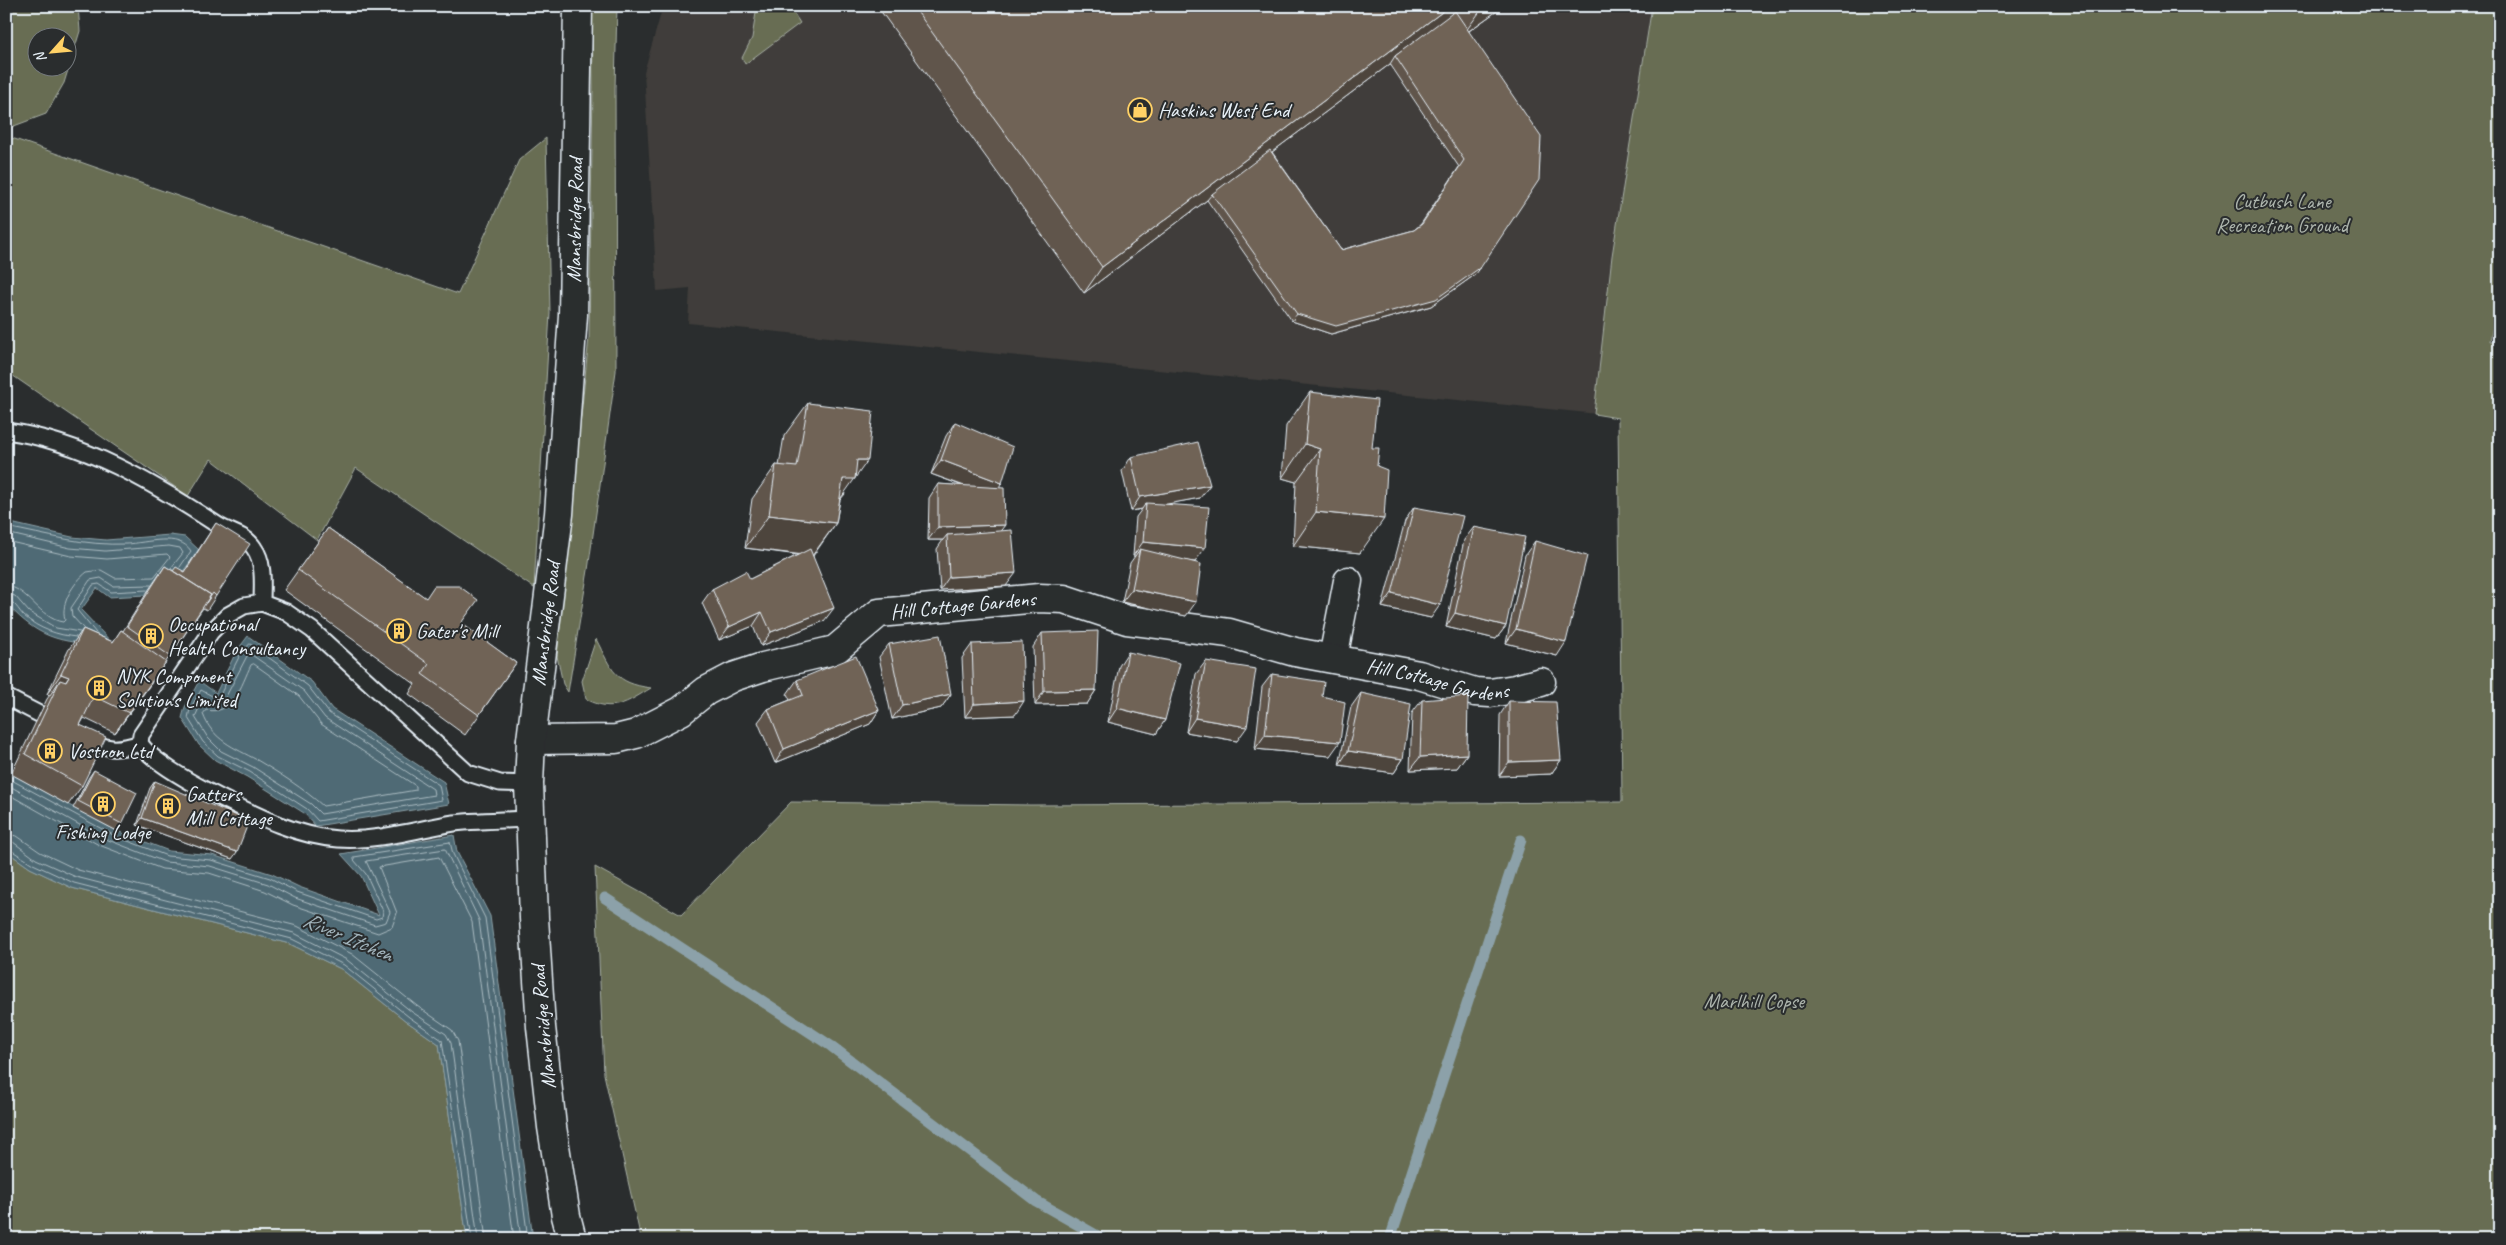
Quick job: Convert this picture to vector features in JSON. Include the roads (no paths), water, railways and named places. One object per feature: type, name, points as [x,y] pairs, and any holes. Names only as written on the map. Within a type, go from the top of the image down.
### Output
[{"type":"main road","name":"Mansbridge Road","points":[[572,1239],[566,1216],[552,1127],[541,1027],[530,819],[530,784],[531,740],[559,514],[572,325],[578,6]]},
{"type":"main road","points":[[1333,658],[1348,581]]},
{"type":"main road","name":"Hill Cottage Gardens","points":[[531,740],[616,740],[636,734],[680,711],[706,691],[733,677],[763,667],[835,650],[870,618],[889,611],[1039,598],[1064,599],[1127,620],[1229,633],[1295,652],[1410,673],[1475,692],[1490,693],[1515,690],[1541,682]]},
{"type":"lane","points":[[6,431],[33,435],[119,467],[172,494],[222,527],[245,538],[255,548],[259,560],[262,574],[262,603]]},
{"type":"lane","points":[[140,743],[143,730],[211,632],[228,615],[244,606],[262,603],[286,612],[312,630],[468,773],[500,783],[530,784]]},
{"type":"lane","points":[[6,697],[39,714]]},
{"type":"lane","points":[[73,731],[107,748],[117,749],[140,743]]},
{"type":"lane","points":[[140,743],[147,752],[196,786],[263,818],[314,835],[338,839],[362,839],[470,821],[530,819]]},
{"type":"water","points":[[6,522],[72,537],[106,540],[170,535],[185,537],[199,550],[161,601],[146,595],[109,597],[97,588],[81,610],[116,647],[82,643],[56,638],[44,633],[19,616],[6,603]]},
{"type":"water","points":[[248,636],[312,682],[332,709],[444,782],[449,804],[316,826],[304,813],[247,777],[215,760],[199,745],[182,718],[185,707],[199,681],[216,693],[236,652]]},
{"type":"water","name":"River Itchen","points":[[6,771],[117,831],[169,851],[212,855],[272,874],[299,887],[379,915],[361,876],[341,854],[454,835],[457,852],[490,916],[533,1239],[467,1239],[439,1044],[406,1021],[341,969],[290,944],[72,888],[30,868],[6,851]]},
{"type":"waterway","points":[[1390,1239],[1521,840]]},
{"type":"waterway","points":[[605,898],[831,1046],[1036,1201],[1103,1239]]},
{"type":"place","name":"Haskins West End","points":[[1140,110]]},
{"type":"place","name":"Gater's Mill","points":[[399,631]]},
{"type":"place","name":"Occupational Health Consultancy","points":[[151,636]]},
{"type":"place","name":"NYK Component Solutions Limited","points":[[99,688]]},
{"type":"place","name":"Vostron Ltd","points":[[50,751]]},
{"type":"place","name":"Fishing Lodge","points":[[103,804]]},
{"type":"place","name":"Gatters Mill Cottage","points":[[168,806]]},
{"type":"park label","name":"Cutbush Lane Recreation Ground","points":[[2282,213]]},
{"type":"park label","name":"Marlhill Copse","points":[[1754,1001]]}]
